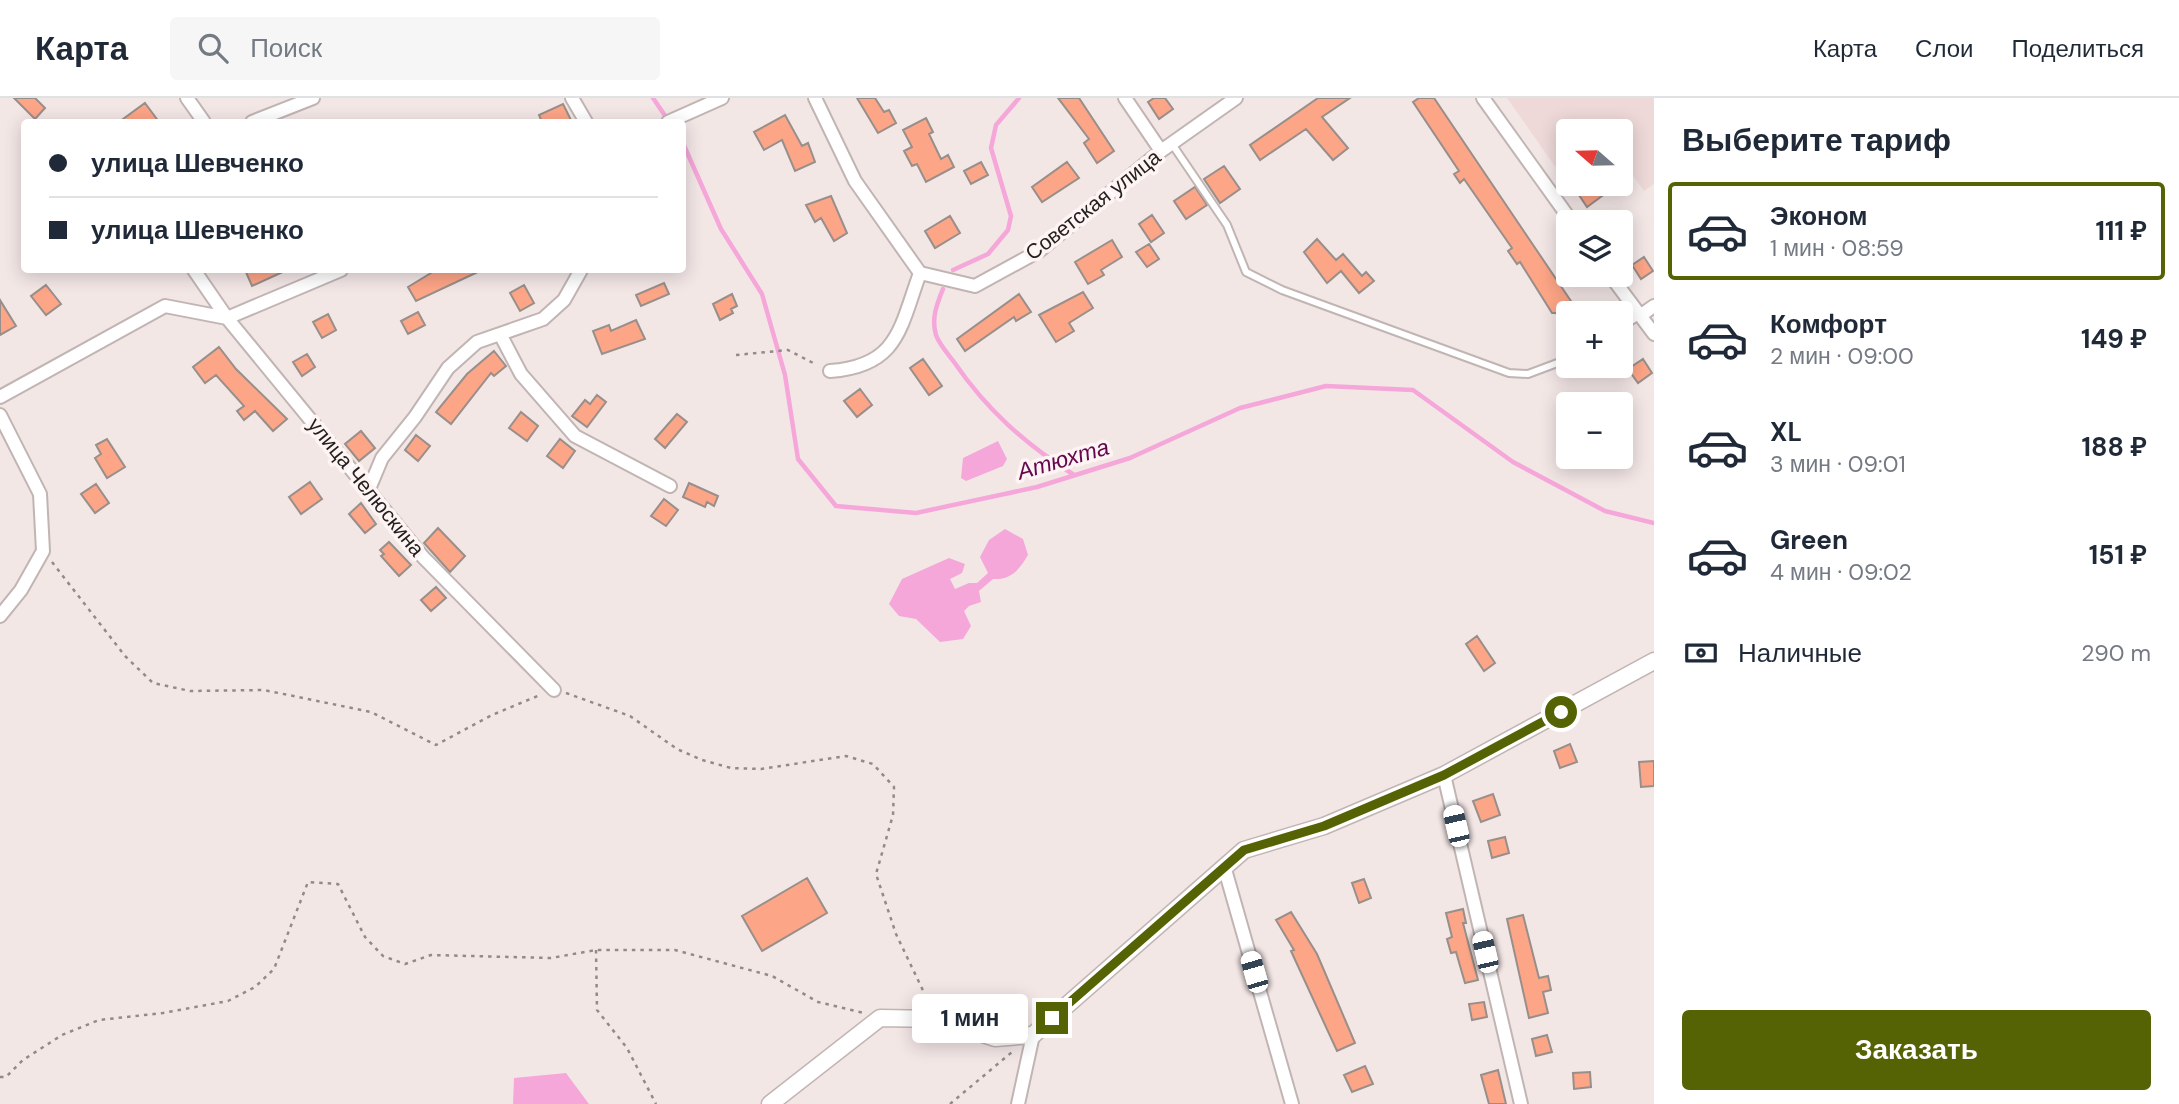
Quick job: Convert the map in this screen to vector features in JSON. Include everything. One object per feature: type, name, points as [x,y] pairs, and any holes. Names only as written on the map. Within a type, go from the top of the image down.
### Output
[{"type":"street","points":[[187,98],[202,119]]},
{"type":"street","points":[[260,119],[313,98]]},
{"type":"street","points":[[572,98],[584,119]]},
{"type":"street","points":[[674,119],[722,98]]},
{"type":"street","points":[[815,98],[855,181],[920,272],[897,339],[857,369],[830,371]]},
{"type":"street","points":[[1125,98],[1167,148]]},
{"type":"street","name":"Советская улица","points":[[920,272],[975,286],[1039,251],[1167,148],[1236,98]]},
{"type":"street","points":[[1483,98],[1563,210]]},
{"type":"street","name":"улица Челюскина","points":[[196,273],[227,318],[423,558],[554,690]]},
{"type":"street","points":[[0,397],[165,306],[227,318],[334,273]]},
{"type":"street","points":[[369,489],[382,458],[415,417],[448,368],[477,342],[543,319],[564,300],[579,273]]},
{"type":"street","points":[[1619,287],[1654,334]]},
{"type":"street","points":[[1640,316],[1654,306]]},
{"type":"street","points":[[500,334],[521,374],[575,436],[670,486]]},
{"type":"street","points":[[0,415],[40,494],[43,551],[21,590],[0,616]]},
{"type":"street","points":[[1018,1104],[1033,1035],[1244,850],[1324,826],[1444,775],[1654,661]]},
{"type":"street","points":[[1444,775],[1521,1104]]},
{"type":"street","points":[[1223,866],[1292,1104]]},
{"type":"street","points":[[770,1104],[880,1018],[937,1019],[995,1038],[1033,1035]]},
{"type":"lane","points":[[1167,148],[1227,225],[1246,272],[1282,290],[1509,373],[1528,374],[1556,364]]},
{"type":"lane","points":[[1633,320],[1640,316]]},
{"type":"path","points":[[736,355],[788,350],[830,371]]},
{"type":"path","points":[[43,551],[125,656],[153,683],[190,691],[264,690],[371,712],[436,745],[492,715],[554,690],[630,716],[677,749],[731,768],[761,769],[846,756],[873,764],[894,787],[893,815],[876,874],[913,973],[937,1019]]},
{"type":"path","points":[[0,1077],[6,1077],[23,1060],[62,1035],[99,1020],[228,1001],[254,987],[274,969],[308,882],[338,884],[365,937],[383,956],[405,964],[431,956],[551,958],[596,950],[675,950],[772,976],[818,1002],[880,1018]]},
{"type":"path","points":[[596,950],[597,1010],[627,1048],[656,1104]]},
{"type":"path","points":[[950,1104],[1012,1052]]},
{"type":"shaded area","points":[[1507,98],[1654,98],[1654,184],[1644,191],[1633,176],[1633,119],[1556,119],[1556,168]]},
{"type":"shaded area","points":[[998,441],[1007,459],[1003,466],[966,481],[961,478],[963,458]]},
{"type":"shaded area","points":[[1005,529],[1023,539],[1028,555],[1014,573],[1005,578],[993,579],[979,591],[981,602],[964,611],[971,626],[963,639],[940,642],[916,619],[899,616],[889,604],[902,579],[949,558],[965,564],[962,573],[950,579],[955,589],[969,583],[977,583],[988,573],[980,557],[989,540]]},
{"type":"shaded area","points":[[566,1073],[589,1104],[513,1104],[514,1078]]},
{"type":"building","points":[[14,98],[35,98],[45,108],[35,119]]},
{"type":"building","points":[[857,98],[875,98],[884,112],[889,110],[896,123],[878,133]]},
{"type":"building","points":[[1058,98],[1079,98],[1114,151],[1097,163],[1084,143],[1089,139]]},
{"type":"building","points":[[1154,98],[1165,98],[1173,109],[1159,119],[1148,102]]},
{"type":"building","points":[[1318,98],[1350,98],[1322,117],[1348,148],[1333,160],[1306,129],[1260,160],[1250,145]]},
{"type":"building","points":[[1419,98],[1434,98],[1556,279],[1556,287],[1561,287],[1571,301],[1556,301],[1556,313],[1552,313],[1520,262],[1517,264],[1508,251],[1512,248],[1464,179],[1460,183],[1454,174],[1459,171],[1413,102]]},
{"type":"building","points":[[145,103],[157,119],[123,119]]},
{"type":"building","points":[[563,104],[570,119],[541,119],[539,115]]},
{"type":"building","points":[[785,115],[802,146],[808,143],[815,162],[795,171],[782,140],[764,150],[754,132]]},
{"type":"building","points":[[926,118],[933,132],[929,134],[941,159],[948,155],[954,167],[926,182],[917,164],[912,166],[904,151],[912,147],[903,130]]},
{"type":"building","points":[[981,162],[988,175],[971,184],[964,171]]},
{"type":"building","points":[[1067,162],[1079,178],[1042,202],[1032,187]]},
{"type":"building","points":[[1224,166],[1240,189],[1220,203],[1204,179]]},
{"type":"building","points":[[1195,187],[1207,205],[1186,219],[1174,201]]},
{"type":"building","points":[[831,196],[847,233],[834,241],[821,218],[815,222],[806,205]]},
{"type":"building","points":[[1580,196],[1602,196],[1587,207]]},
{"type":"building","points":[[1152,215],[1164,233],[1151,242],[1139,224]]},
{"type":"building","points":[[950,216],[960,233],[935,248],[925,231]]},
{"type":"building","points":[[1317,239],[1336,260],[1343,254],[1362,276],[1366,272],[1374,281],[1359,293],[1341,271],[1327,283],[1304,252]]},
{"type":"building","points":[[1112,240],[1122,257],[1101,270],[1104,275],[1088,284],[1075,262]]},
{"type":"building","points":[[1149,244],[1159,259],[1147,267],[1136,252]]},
{"type":"building","points":[[1644,257],[1653,271],[1641,279],[1633,264]]},
{"type":"building","points":[[246,273],[280,273],[252,286]]},
{"type":"building","points":[[431,273],[476,273],[416,301],[408,287]]},
{"type":"building","points":[[664,283],[669,294],[641,306],[636,295]]},
{"type":"building","points":[[46,285],[61,304],[46,315],[31,296]]},
{"type":"building","points":[[524,285],[534,303],[520,311],[510,293]]},
{"type":"building","points":[[1083,292],[1093,308],[1069,323],[1074,331],[1056,342],[1039,315]]},
{"type":"building","points":[[732,294],[737,306],[731,309],[733,313],[720,320],[713,304]]},
{"type":"building","points":[[1019,294],[1031,312],[1016,321],[1014,317],[965,351],[957,339]]},
{"type":"building","points":[[0,300],[16,326],[0,335]]},
{"type":"building","points":[[418,312],[425,325],[408,334],[401,321]]},
{"type":"building","points":[[328,314],[336,330],[322,338],[313,322]]},
{"type":"building","points":[[636,320],[645,339],[602,354],[593,331],[609,325],[611,331]]},
{"type":"building","points":[[219,347],[236,369],[287,419],[273,431],[255,411],[244,420],[237,411],[244,406],[216,375],[205,383],[193,367]]},
{"type":"building","points":[[494,351],[506,366],[494,376],[491,373],[451,424],[436,412],[467,374]]},
{"type":"building","points":[[307,354],[315,367],[302,376],[293,362]]},
{"type":"building","points":[[923,359],[942,386],[929,395],[910,368]]},
{"type":"building","points":[[1643,359],[1652,373],[1638,383],[1633,376],[1633,366]]},
{"type":"building","points":[[860,389],[872,405],[857,417],[844,401]]},
{"type":"building","points":[[597,395],[606,402],[587,427],[572,416],[585,400],[590,404]]},
{"type":"building","points":[[521,412],[538,426],[527,441],[509,428]]},
{"type":"building","points":[[677,414],[687,422],[665,448],[655,439]]},
{"type":"building","points":[[361,431],[375,448],[359,461],[345,444]]},
{"type":"building","points":[[416,435],[430,446],[418,461],[405,450]]},
{"type":"building","points":[[107,439],[125,467],[107,478],[95,458],[101,454],[96,445]]},
{"type":"building","points":[[560,439],[575,451],[563,468],[547,456]]},
{"type":"building","points":[[310,482],[322,499],[301,514],[289,497]]},
{"type":"building","points":[[689,483],[718,496],[714,506],[707,502],[705,507],[683,497]]},
{"type":"building","points":[[96,484],[109,503],[95,513],[81,494]]},
{"type":"building","points":[[664,499],[678,510],[666,526],[651,516]]},
{"type":"building","points":[[361,503],[376,524],[365,533],[349,514]]},
{"type":"building","points":[[438,528],[465,556],[450,572],[424,543]]},
{"type":"building","points":[[389,542],[411,565],[399,576],[381,556],[384,554],[380,550]]},
{"type":"building","points":[[436,587],[446,598],[431,611],[421,600]]},
{"type":"building","points":[[1477,636],[1495,663],[1484,671],[1466,644]]},
{"type":"building","points":[[1570,744],[1577,762],[1560,768],[1554,751]]},
{"type":"building","points":[[1654,761],[1654,786],[1641,787],[1639,762]]},
{"type":"building","points":[[1493,794],[1500,815],[1481,822],[1473,801]]},
{"type":"building","points":[[1505,837],[1509,853],[1492,858],[1488,841]]},
{"type":"building","points":[[807,878],[827,913],[762,951],[742,916]]},
{"type":"building","points":[[1364,879],[1371,898],[1359,903],[1352,883]]},
{"type":"building","points":[[1463,909],[1466,923],[1463,923],[1478,980],[1465,983],[1456,952],[1451,953],[1447,939],[1452,937],[1446,913]]},
{"type":"building","points":[[1291,912],[1317,954],[1355,1043],[1337,1051],[1291,951],[1294,950],[1276,920]]},
{"type":"building","points":[[1523,915],[1539,978],[1548,976],[1551,990],[1543,992],[1548,1013],[1529,1018],[1507,919]]},
{"type":"building","points":[[1484,1002],[1487,1017],[1472,1020],[1469,1004]]},
{"type":"building","points":[[1547,1035],[1552,1052],[1536,1056],[1532,1039]]},
{"type":"building","points":[[1365,1066],[1373,1084],[1352,1092],[1344,1075]]},
{"type":"building","points":[[1498,1070],[1506,1104],[1489,1104],[1481,1075]]},
{"type":"building","points":[[1590,1072],[1591,1087],[1574,1089],[1573,1073]]},
{"type":"waterway","name":"Атюхта","points":[[653,98],[667,119]]},
{"type":"waterway","points":[[953,270],[988,254],[1008,230],[1011,216],[991,148],[996,125],[1019,98]]},
{"type":"waterway","name":"Атюхта","points":[[686,150],[721,229],[762,294],[785,375],[798,459],[836,506],[916,513],[1037,487],[1130,458],[1240,408],[1326,386],[1413,390],[1513,462],[1605,511],[1654,523]]},
{"type":"waterway","points":[[943,289],[934,317],[939,342],[980,396],[1008,425],[1074,475]]},
{"type":"route","points":[[1052,1018],[1244,850],[1324,826],[1444,775],[1561,712]]}]
